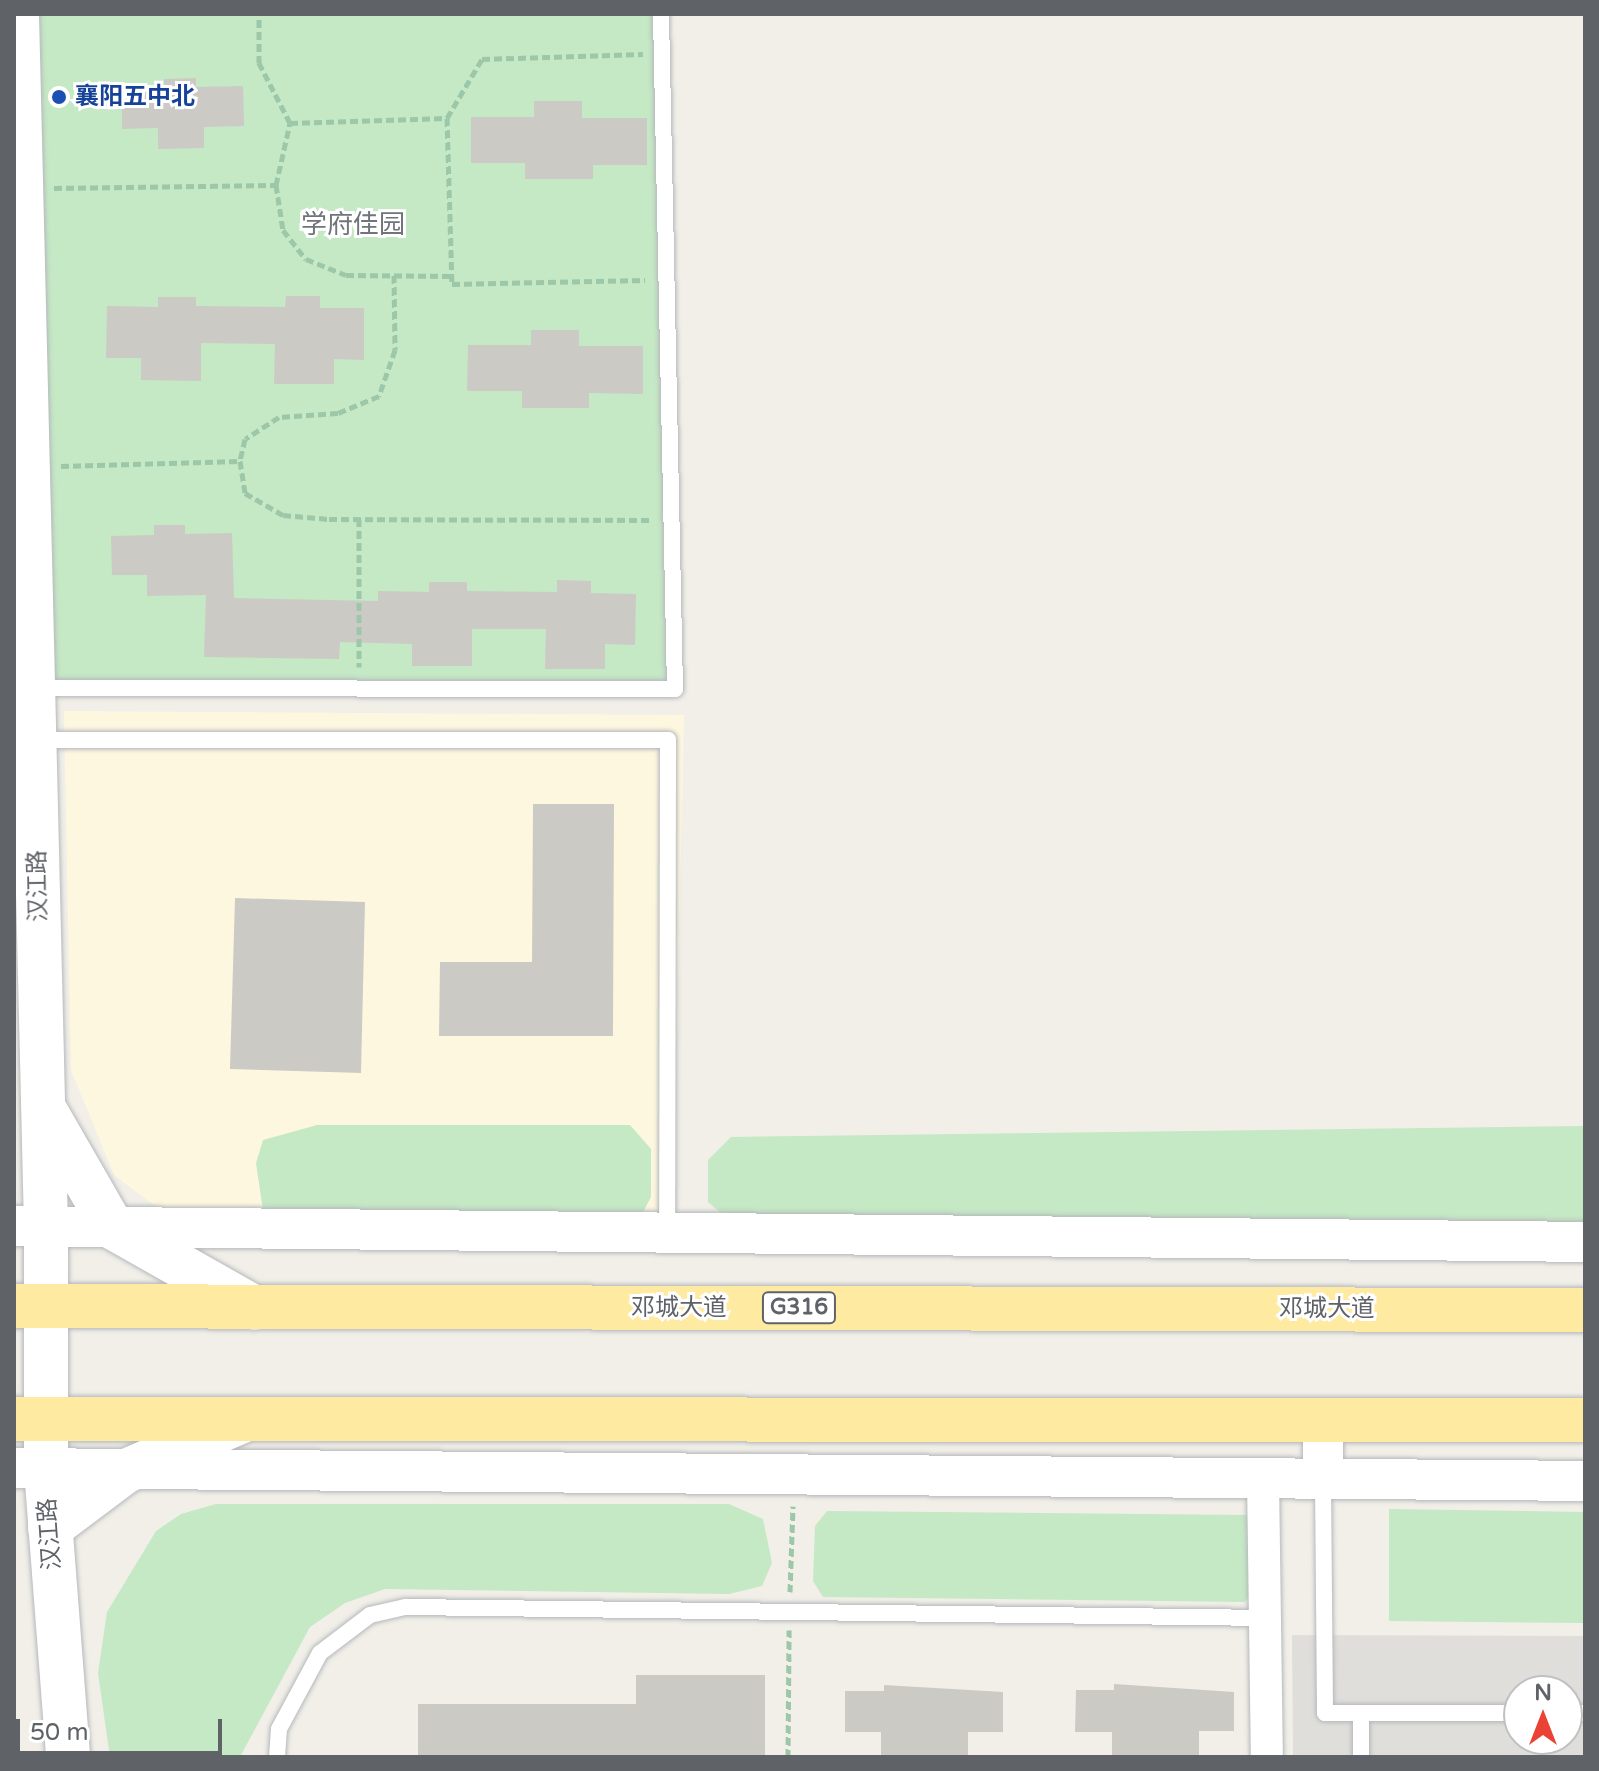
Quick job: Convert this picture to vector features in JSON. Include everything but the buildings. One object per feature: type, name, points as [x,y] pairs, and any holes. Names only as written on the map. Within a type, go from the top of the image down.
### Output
[{"type":"highway","name":"邓城大道","points":[[30,1306],[1585,1310]]},
{"type":"highway","points":[[30,1419],[1585,1420]]},
{"type":"main road","name":"汉江路","points":[[17,14],[43,1107],[30,1226],[30,1469],[50,1528],[68,1757]]},
{"type":"main road","points":[[43,1107],[112,1227],[255,1308]]},
{"type":"main road","points":[[50,1528],[126,1471],[246,1419]]},
{"type":"street","points":[[30,1226],[1585,1242]]},
{"type":"street","points":[[1323,1420],[1323,1480]]},
{"type":"street","points":[[30,1469],[1585,1481]]},
{"type":"street","points":[[1263,1479],[1267,1757]]},
{"type":"lane","points":[[33,688],[675,689],[661,14]]},
{"type":"lane","points":[[34,740],[668,740],[667,1233]]},
{"type":"lane","points":[[1323,1480],[1325,1713],[1503,1713]]},
{"type":"lane","points":[[277,1757],[279,1729],[320,1653],[370,1615],[406,1607],[1265,1618]]},
{"type":"lane","points":[[1361,1713],[1361,1757]]},
{"type":"path","points":[[259,14],[259,63],[290,123],[276,185],[283,230],[306,259],[346,275],[452,276]]},
{"type":"path","points":[[662,54],[482,59],[447,118],[452,284],[667,280]]},
{"type":"path","points":[[290,123],[447,118]]},
{"type":"path","points":[[21,188],[276,185]]},
{"type":"path","points":[[394,275],[395,350],[379,396],[338,413],[279,417],[245,439],[240,461],[245,493],[283,515],[359,519],[672,520]]},
{"type":"path","points":[[28,467],[240,461]]},
{"type":"path","points":[[359,519],[360,688]]},
{"type":"shaded area","points":[[64,711],[684,715],[673,1233],[159,1209],[114,1175],[71,1070]]},
{"type":"shaded area","points":[[1292,1635],[1585,1636],[1585,1757],[1293,1757]]},
{"type":"green space","points":[[17,14],[661,14],[675,689],[33,688]]},
{"type":"green space","points":[[317,1125],[630,1125],[651,1149],[651,1197],[633,1232],[263,1211],[256,1163],[263,1140]]},
{"type":"green space","points":[[1585,1126],[1585,1242],[746,1234],[708,1202],[708,1160],[731,1137]]},
{"type":"green space","points":[[216,1504],[729,1504],[763,1519],[772,1563],[762,1586],[729,1594],[385,1589],[345,1603],[310,1627],[240,1757],[110,1757],[98,1673],[107,1612],[156,1531],[181,1514]]},
{"type":"green space","points":[[1389,1509],[1585,1512],[1585,1623],[1389,1621]]},
{"type":"green space","points":[[827,1511],[1246,1515],[1256,1526],[1255,1592],[1244,1602],[823,1597],[813,1581],[815,1526]]},
{"type":"place","name":"襄阳五中北","points":[[59,97]]},
{"type":"district","name":"学府佳园","points":[[353,225]]}]
